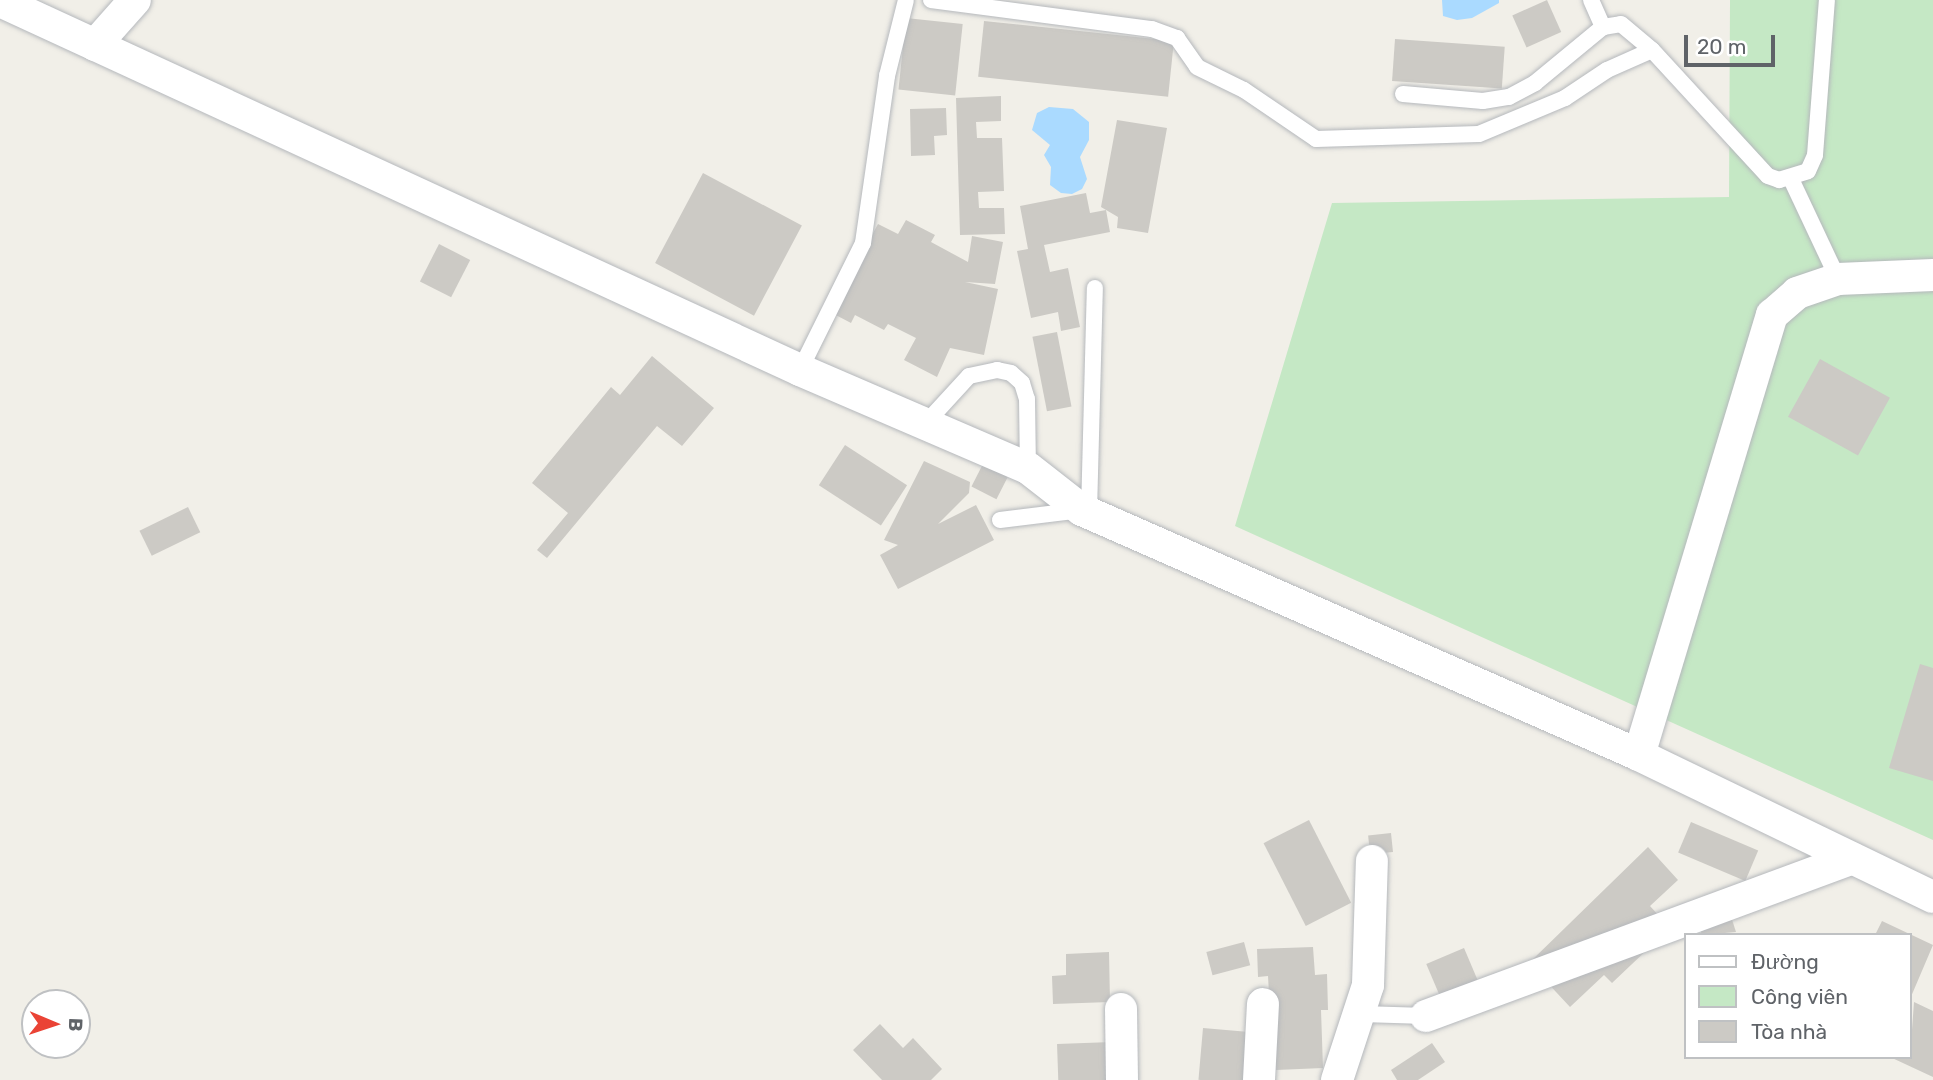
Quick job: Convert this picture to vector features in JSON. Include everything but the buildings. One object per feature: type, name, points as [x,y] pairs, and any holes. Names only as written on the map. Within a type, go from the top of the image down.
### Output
[{"type":"street","points":[[95,45],[135,0]]},
{"type":"street","points":[[0,1],[800,370],[1028,468],[1085,511],[1639,755],[1933,897]]},
{"type":"street","points":[[1639,755],[1772,315],[1797,293],[1838,279],[1933,275]]},
{"type":"street","points":[[1426,1016],[1852,858]]},
{"type":"street","points":[[1337,1080],[1362,1014],[1368,985],[1372,861]]},
{"type":"street","points":[[1259,1080],[1263,1004]]},
{"type":"street","points":[[1121,1009],[1122,1080]]},
{"type":"lane","points":[[800,370],[863,243],[887,76],[906,0]]},
{"type":"lane","points":[[931,0],[1152,29],[1177,38],[1197,67],[1244,90],[1316,139],[1429,132],[1479,134],[1565,98],[1607,70],[1652,50]]},
{"type":"lane","points":[[1591,0],[1603,27]]},
{"type":"lane","points":[[1403,94],[1483,101],[1509,97],[1535,83],[1603,27],[1621,24],[1652,50],[1768,176],[1791,179],[1808,171],[1815,155],[1827,0]]},
{"type":"lane","points":[[1791,179],[1838,279]]},
{"type":"lane","points":[[1000,520],[1085,511],[1095,288]]},
{"type":"lane","points":[[925,424],[969,376],[997,369],[1012,373],[1022,383],[1027,399],[1028,468]]},
{"type":"lane","points":[[1362,1014],[1426,1016]]},
{"type":"green space","points":[[1730,0],[1933,0],[1933,840],[1235,526],[1332,203],[1729,197]]},
{"type":"water","points":[[1442,0],[1499,0],[1499,3],[1472,18],[1457,20],[1443,16]]},
{"type":"water","points":[[1049,107],[1073,109],[1089,122],[1089,140],[1080,157],[1087,179],[1082,189],[1072,194],[1061,193],[1050,185],[1051,167],[1044,155],[1050,145],[1032,130],[1037,113]]}]
